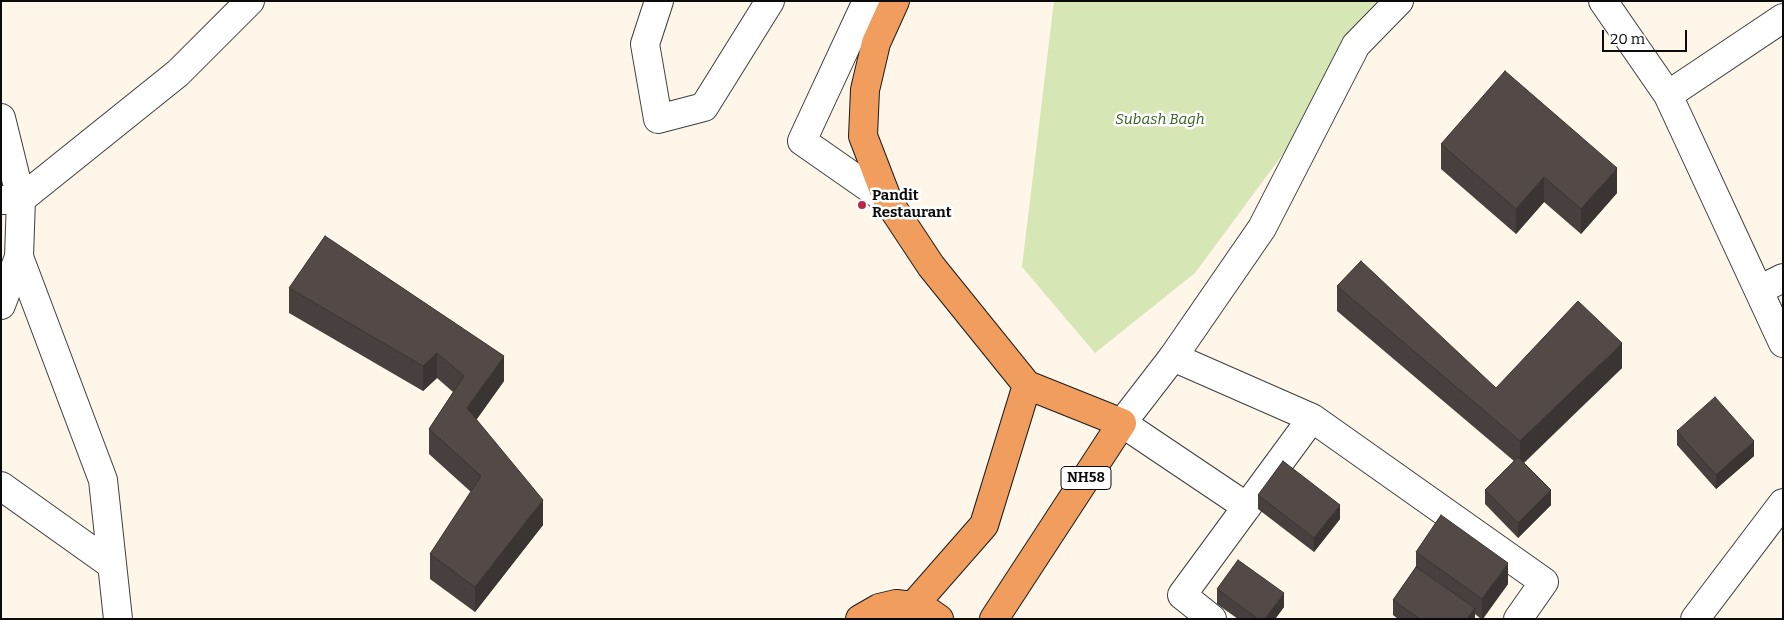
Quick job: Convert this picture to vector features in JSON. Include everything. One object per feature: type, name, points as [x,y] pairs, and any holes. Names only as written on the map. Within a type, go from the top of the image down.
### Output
[{"type":"highway","points":[[895,1],[876,43],[864,99],[863,136],[888,201],[931,266],[1027,385],[1122,423]]},
{"type":"highway","points":[[913,606],[984,525],[1027,385]]},
{"type":"highway","name":"NH58","points":[[994,619],[1122,423]]},
{"type":"highway","points":[[860,619],[879,608],[896,604],[913,606],[929,612],[939,619]]},
{"type":"street","points":[[11,199],[178,73],[250,1]]},
{"type":"street","points":[[659,1],[645,44],[658,119],[704,107],[770,1]]},
{"type":"street","points":[[867,1],[802,141],[888,201]]},
{"type":"street","points":[[1247,507],[1122,423],[1173,357],[1262,228],[1356,45],[1399,1]]},
{"type":"street","points":[[1603,1],[1668,96],[1771,284],[1783,344]]},
{"type":"street","points":[[1668,96],[1783,18]]},
{"type":"street","points":[[1,118],[19,257],[102,480],[118,619]]},
{"type":"street","points":[[1,305],[19,257]]},
{"type":"street","points":[[1173,357],[1312,418],[1544,582],[1518,619]]},
{"type":"street","points":[[1212,619],[1182,595],[1312,418]]},
{"type":"street","points":[[1,486],[112,565]]},
{"type":"street","points":[[1696,619],[1783,503]]},
{"type":"green space","name":"Subash Bagh","points":[[1054,1],[1400,1],[1300,131],[1195,273],[1095,353],[1022,267]]},
{"type":"building","points":[[1505,71],[1617,168],[1581,209],[1544,177],[1516,209],[1441,144]]},
{"type":"building","points":[[325,236],[504,356],[467,408],[543,500],[475,587],[430,554],[481,476],[429,429],[464,376],[437,353],[423,366],[289,288]]},
{"type":"building","points":[[1361,261],[1496,388],[1578,301],[1622,343],[1520,441],[1337,286]]},
{"type":"building","points":[[1715,397],[1754,441],[1716,475],[1677,431]]},
{"type":"building","points":[[1518,457],[1551,490],[1518,523],[1485,490]]},
{"type":"building","points":[[1283,461],[1340,505],[1314,538],[1258,495]]},
{"type":"building","points":[[1441,515],[1508,563],[1482,599],[1416,552]]},
{"type":"building","points":[[1238,560],[1284,593],[1265,619],[1258,619],[1217,589]]},
{"type":"building","points":[[1416,567],[1475,608],[1467,619],[1420,619],[1393,600]]},
{"type":"place","name":"Pandit Restaurant","points":[[862,205]]}]
